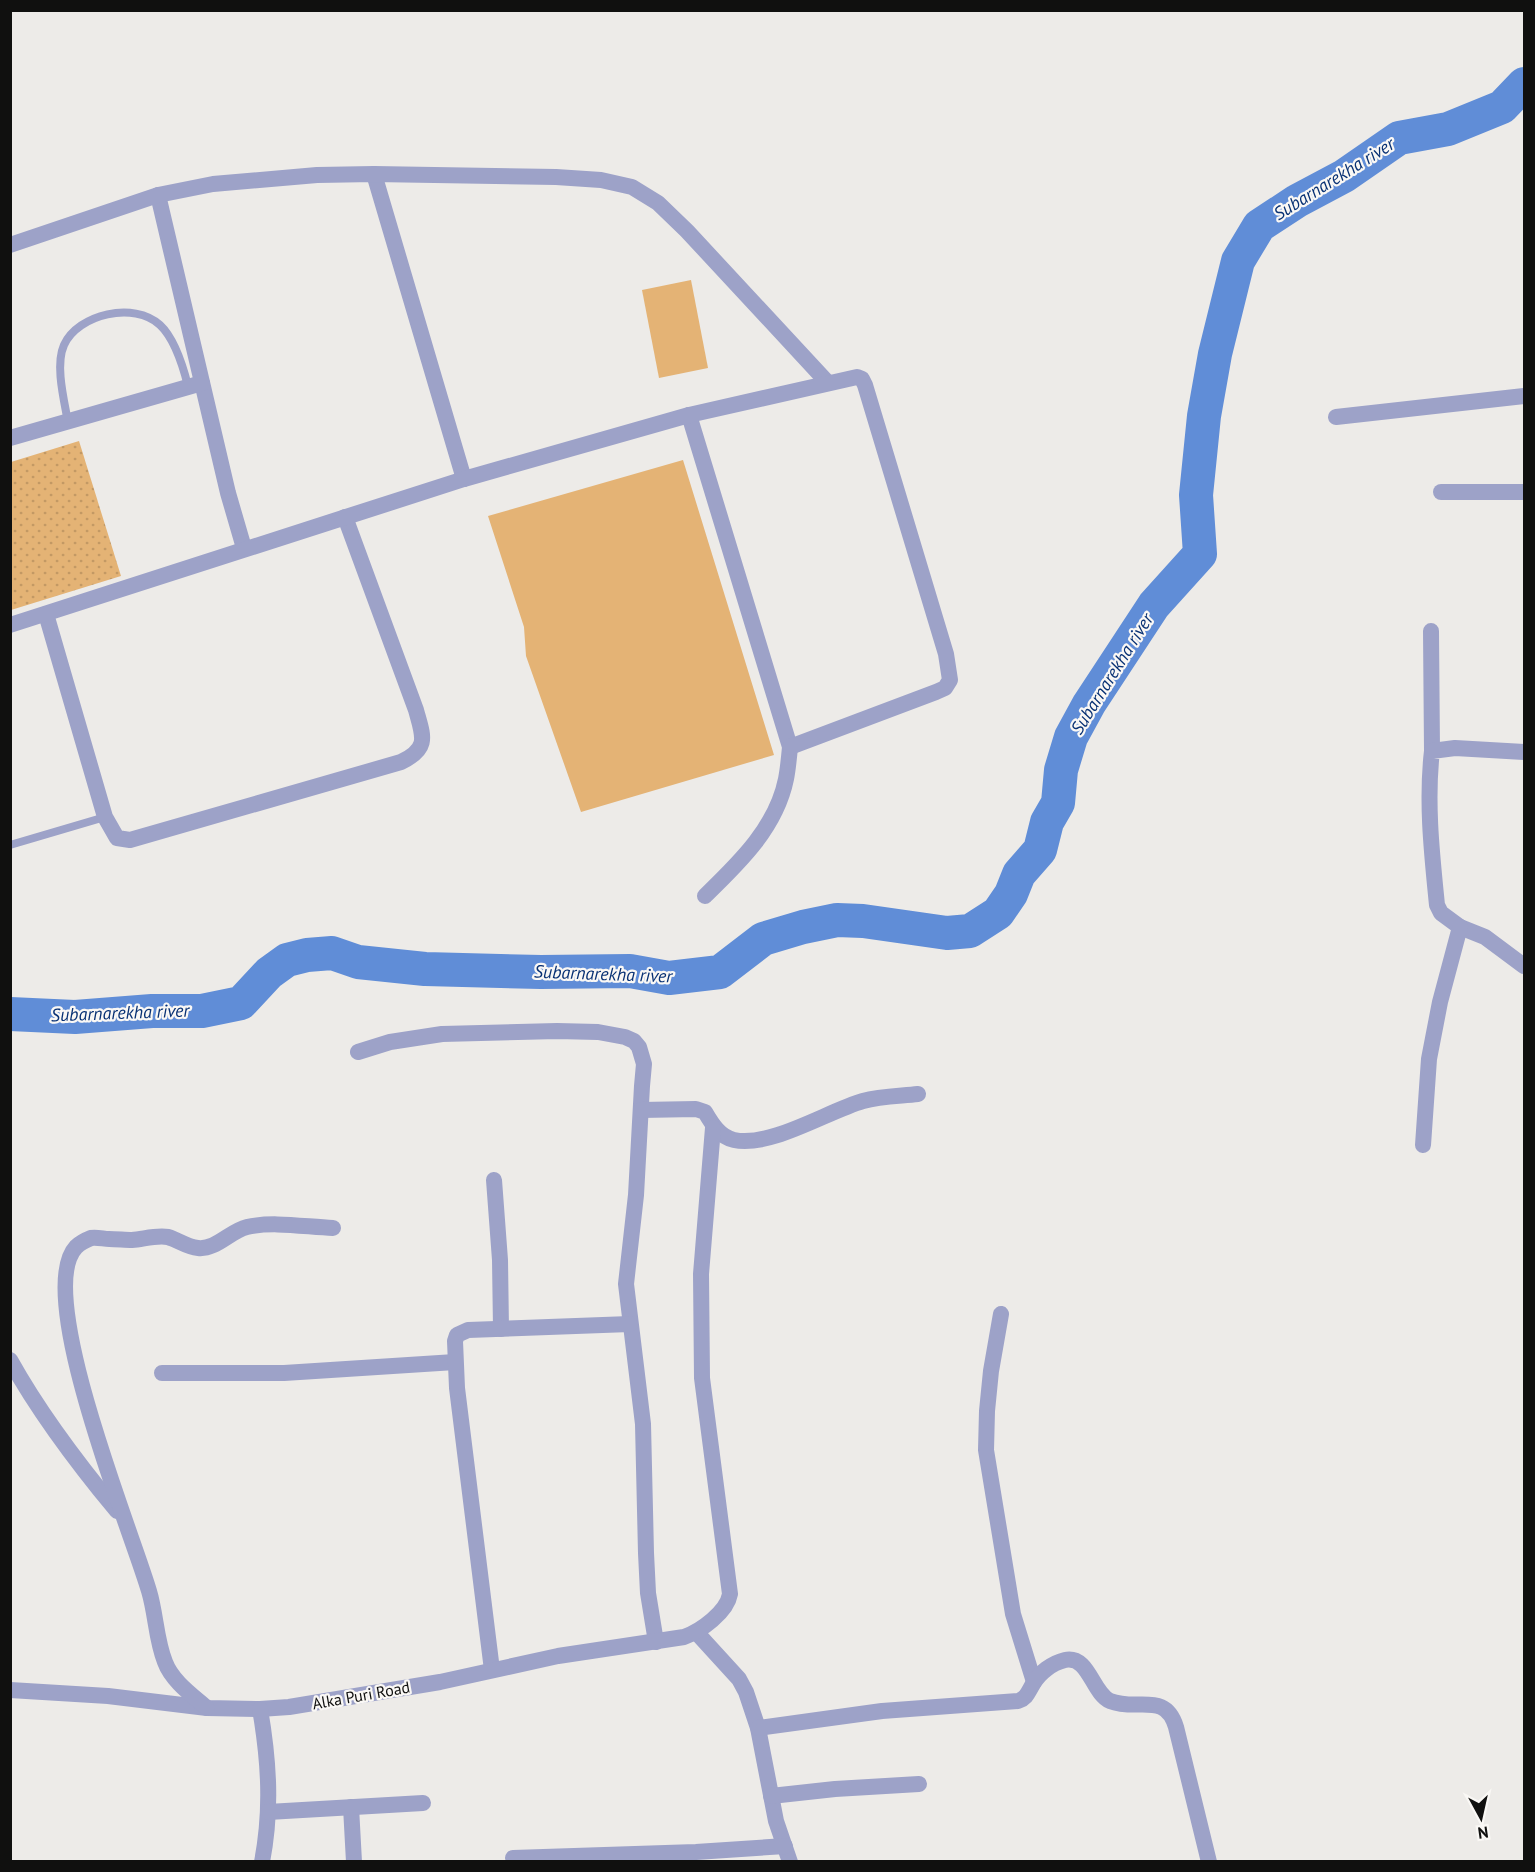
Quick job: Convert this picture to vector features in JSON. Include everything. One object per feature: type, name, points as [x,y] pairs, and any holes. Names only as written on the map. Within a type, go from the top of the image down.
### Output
[{"type":"street","points":[[374,174],[464,479]]},
{"type":"street","points":[[10,245],[159,195],[213,184],[374,174],[602,180],[632,187],[658,203],[828,382]]},
{"type":"street","points":[[159,195],[195,385],[244,548]]},
{"type":"street","points":[[10,625],[464,479],[689,415],[857,377],[865,385],[946,654],[950,680],[945,688],[936,692],[790,747]]},
{"type":"street","points":[[10,438],[195,385]]},
{"type":"street","points":[[1336,417],[1524,396]]},
{"type":"street","points":[[689,415],[790,747],[786,780],[766,828],[740,861],[705,896]]},
{"type":"street","points":[[1441,492],[1524,492]]},
{"type":"street","points":[[46,614],[105,817],[117,838],[130,840],[401,762],[419,751],[423,736],[416,710],[345,517]]},
{"type":"street","points":[[1431,631],[1431,833],[1437,905],[1441,913],[1460,927],[1485,937],[1524,966]]},
{"type":"street","points":[[1432,752],[1455,748],[1524,752]]},
{"type":"street","points":[[1423,1145],[1431,1049],[1440,1002],[1460,927]]},
{"type":"street","points":[[358,1052],[390,1042],[442,1034],[557,1031],[598,1032],[625,1037],[634,1041],[642,1055],[636,1196],[626,1284],[643,1424],[646,1563],[656,1642]]},
{"type":"street","points":[[713,1128],[734,1140],[753,1140],[786,1132],[864,1101],[918,1094]]},
{"type":"street","points":[[513,1858],[696,1852],[788,1854],[776,1821],[758,1728],[746,1692],[739,1679],[701,1629],[730,1597],[702,1378],[701,1274],[713,1128],[705,1112],[696,1109],[641,1110]]},
{"type":"street","points":[[494,1180],[500,1260],[501,1329]]},
{"type":"street","points":[[207,1708],[178,1682],[165,1663],[149,1592],[103,1455],[71,1338],[65,1278],[69,1257],[75,1248],[92,1238],[163,1237],[191,1247],[203,1248],[215,1245],[246,1227],[333,1228]]},
{"type":"street","points":[[1001,1314],[989,1391],[986,1450],[1013,1614],[1034,1682]]},
{"type":"street","points":[[492,1670],[464,1450],[455,1362],[457,1335],[468,1330],[630,1324]]},
{"type":"street","points":[[10,1360],[58,1434],[125,1521]]},
{"type":"street","points":[[162,1373],[284,1373],[455,1362]]},
{"type":"street","name":"Alka Puri Road","points":[[10,1690],[108,1696],[207,1708],[260,1709],[318,1703],[383,1692],[558,1656],[656,1642],[701,1629]]},
{"type":"street","points":[[758,1728],[882,1711],[1018,1701],[1025,1697],[1044,1671],[1057,1662],[1070,1659],[1082,1665],[1106,1698],[1112,1702],[1164,1707],[1170,1712],[1176,1727],[1209,1862]]},
{"type":"street","points":[[260,1709],[267,1754],[268,1812],[262,1862]]},
{"type":"street","points":[[771,1796],[919,1784]]},
{"type":"street","points":[[268,1812],[423,1803]]},
{"type":"street","points":[[351,1807],[354,1862]]},
{"type":"lane","points":[[68,422],[60,372],[63,346],[82,324],[99,317],[120,313],[135,314],[159,323],[167,333],[181,363],[195,385]]},
{"type":"lane","points":[[10,845],[105,817]]},
{"type":"shaded area","points":[[691,280],[708,368],[659,378],[642,290]]},
{"type":"shaded area","points":[[79,441],[121,576],[11,610],[11,462]]},
{"type":"shaded area","points":[[683,460],[774,755],[581,812],[526,656],[524,627],[488,516]]},
{"type":"waterway","name":"Subarnarekha river","points":[[10,1014],[75,1017],[152,1011],[202,1011],[241,1003],[269,973],[287,960],[307,955],[332,953],[358,962],[425,969],[541,972],[630,971],[669,978],[720,972],[763,939],[837,920],[863,921],[947,933],[970,931],[998,913],[1011,894],[1019,874],[1040,850],[1047,822],[1058,803],[1061,770],[1071,737],[1089,704],[1154,605],[1200,554],[1196,495],[1204,416],[1215,354],[1238,261],[1259,226],[1297,201],[1344,176],[1399,138],[1448,129],[1502,107],[1524,84]]}]
